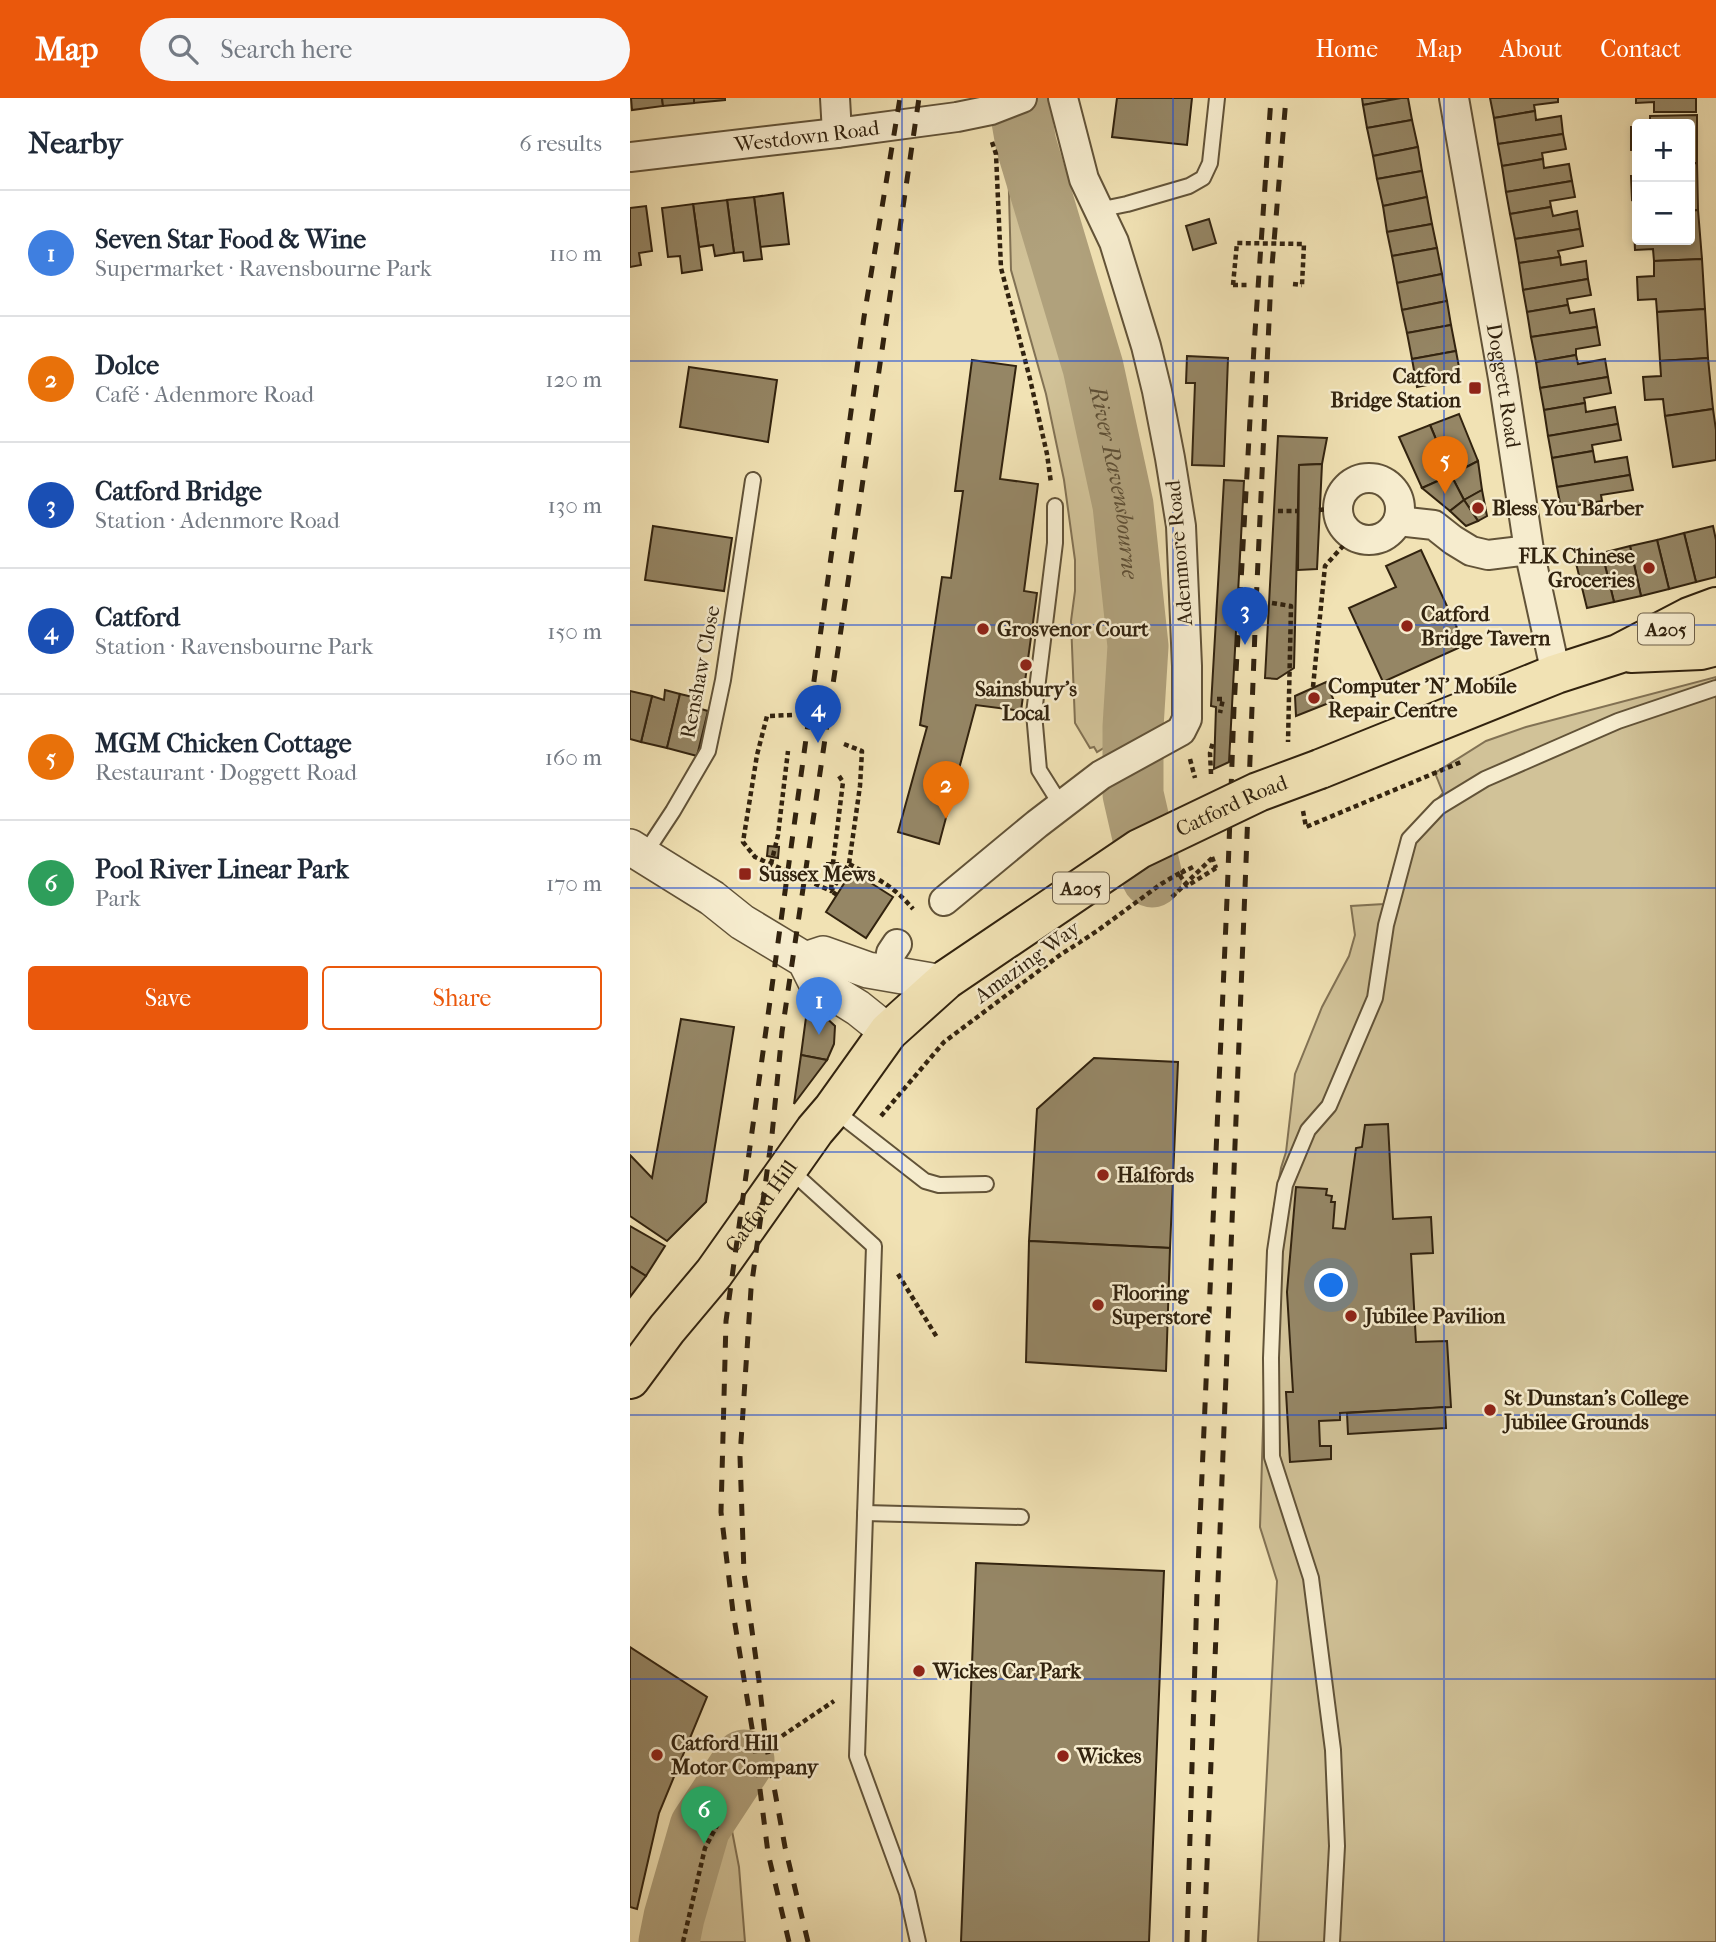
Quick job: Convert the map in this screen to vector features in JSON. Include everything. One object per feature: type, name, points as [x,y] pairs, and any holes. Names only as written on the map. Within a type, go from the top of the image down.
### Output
[{"type":"highway","name":"Catford Road","points":[[888,1032],[945,981],[1139,849],[1258,792],[1556,674],[1618,654],[1689,617],[1716,607]]},
{"type":"highway","name":"Catford Road","points":[[1618,654],[1701,650],[1716,646]]},
{"type":"highway","name":"Catford Hill","points":[[630,1379],[667,1329],[708,1281],[888,1032]]},
{"type":"street","points":[[835,98],[837,133]]},
{"type":"street","name":"Westdown Road","points":[[630,157],[957,117],[987,111],[1022,98]]},
{"type":"street","name":"Adenmore Road","points":[[944,901],[1101,775],[1181,731],[1187,719],[1181,526],[1170,458],[1146,346],[1114,242],[1084,179],[1063,98]]},
{"type":"street","name":"Doggett Road","points":[[1454,98],[1503,378],[1529,550],[1556,674]]},
{"type":"street","points":[[1369,477],[1387,483],[1395,490],[1401,510],[1398,521],[1384,536],[1362,540],[1352,536],[1328,509],[1350,483],[1369,477]]},
{"type":"street","points":[[1398,521],[1434,526],[1471,551],[1488,555],[1529,550]]},
{"type":"street","points":[[637,852],[712,898],[742,922],[805,960],[816,982],[858,1008],[888,1032]]},
{"type":"street","points":[[805,960],[823,954],[868,970],[892,958],[945,981]]},
{"type":"lane","points":[[1098,210],[1189,187],[1203,178],[1210,163],[1217,98]]},
{"type":"lane","name":"Renshaw Close","points":[[637,852],[673,811],[708,751],[723,680],[753,480]]},
{"type":"lane","points":[[1055,506],[1055,544],[1034,713],[1039,770],[1061,805]]},
{"type":"lane","points":[[1332,1942],[1337,1846],[1333,1750],[1311,1578],[1272,1457],[1271,1358],[1275,1251],[1285,1185],[1308,1130],[1329,1106],[1375,998],[1386,925],[1409,839],[1439,807],[1485,779],[1618,721],[1716,688]]},
{"type":"lane","points":[[833,1109],[925,1181],[939,1185],[986,1184]]},
{"type":"lane","points":[[788,1168],[874,1246],[857,1756],[908,1893],[918,1942]]},
{"type":"lane","points":[[865,1513],[1021,1517]]},
{"type":"path","points":[[987,111],[996,154],[1001,268],[1047,454],[1055,506]]},
{"type":"path","points":[[1247,285],[1233,285],[1237,243],[1304,244],[1302,285],[1293,284]]},
{"type":"path","points":[[1278,511],[1298,511]]},
{"type":"path","points":[[1313,687],[1325,566],[1352,536]]},
{"type":"path","points":[[1272,603],[1291,606],[1288,742]]},
{"type":"path","points":[[792,715],[767,716],[757,755],[743,842],[755,857],[837,895]]},
{"type":"path","points":[[831,891],[849,864],[860,786],[862,751],[844,744]]},
{"type":"path","points":[[771,864],[778,835],[788,751]]},
{"type":"path","points":[[1302,807],[1306,827],[1464,761]]},
{"type":"path","points":[[1192,766],[1195,778]]},
{"type":"path","points":[[831,891],[843,782],[839,776]]},
{"type":"path","name":"Amazing Way","points":[[880,1118],[944,1042],[1060,955],[1161,884],[1200,861],[1210,850],[1212,858]]},
{"type":"path","points":[[1172,897],[1212,858],[1216,868],[1187,886],[1180,874],[1206,860]]},
{"type":"path","points":[[849,864],[899,892],[916,914]]},
{"type":"path","points":[[897,1271],[938,1339]]},
{"type":"path","points":[[782,1735],[842,1696]]},
{"type":"path","points":[[683,1942],[705,1848],[720,1820]]},
{"type":"shaded area","points":[[1008,156],[1015,165],[1030,225],[1071,351],[1102,491],[1110,561],[1115,715],[1120,738],[1097,752],[1094,747],[1090,748],[1075,723],[1071,621],[1075,560],[1064,480],[1046,394],[1011,270]]},
{"type":"shaded area","name":"St Dunstan's College Jubilee Grounds","points":[[1716,677],[1716,1942],[1258,1942],[1277,1581],[1260,1527],[1272,1218],[1286,1152],[1295,1074],[1322,1007],[1349,956],[1355,935],[1351,906],[1384,904],[1399,856],[1419,823],[1443,793],[1435,773],[1486,741],[1526,727]]},
{"type":"shaded area","points":[[716,1748],[739,1867],[745,1942],[645,1942],[654,1900],[683,1821]]},
{"type":"building","points":[[631,98],[662,98],[663,106],[632,110]]},
{"type":"building","points":[[662,98],[694,98],[694,103],[663,106]]},
{"type":"building","points":[[694,98],[725,98],[725,100],[694,103]]},
{"type":"building","points":[[1117,98],[1192,98],[1187,145],[1112,137]]},
{"type":"building","points":[[1362,98],[1401,98],[1363,105]]},
{"type":"building","points":[[1408,98],[1412,120],[1367,128],[1363,105]]},
{"type":"building","points":[[1490,98],[1558,98],[1558,102],[1534,105],[1535,111],[1494,118]]},
{"type":"building","points":[[1636,98],[1696,98],[1696,112],[1654,112],[1654,102],[1636,103]]},
{"type":"building","points":[[1535,111],[1536,120],[1561,116],[1563,134],[1498,144],[1494,118]]},
{"type":"building","points":[[1697,115],[1697,163],[1695,119],[1650,119],[1650,116]]},
{"type":"building","points":[[1412,120],[1418,147],[1373,156],[1367,128]]},
{"type":"building","points":[[1563,134],[1566,149],[1542,153],[1543,159],[1502,166],[1498,144]]},
{"type":"building","points":[[1418,147],[1422,171],[1377,179],[1373,156]]},
{"type":"building","points":[[1543,159],[1544,168],[1569,164],[1572,181],[1506,192],[1502,166]]},
{"type":"building","points":[[1695,163],[1698,210],[1695,210],[1695,182]]},
{"type":"building","points":[[1422,171],[1427,197],[1383,206],[1377,179]]},
{"type":"building","points":[[1572,181],[1575,197],[1550,201],[1551,207],[1510,214],[1506,192]]},
{"type":"building","points":[[783,193],[789,244],[760,247],[754,197]]},
{"type":"building","points":[[754,197],[762,259],[744,261],[743,252],[734,253],[727,200]]},
{"type":"building","points":[[1427,197],[1432,224],[1387,232],[1383,206]]},
{"type":"building","points":[[727,200],[734,253],[715,256],[713,245],[699,247],[693,204]]},
{"type":"building","points":[[693,204],[702,270],[682,273],[680,256],[668,257],[662,208]]},
{"type":"building","points":[[646,206],[652,251],[639,253],[641,265],[630,267],[630,208]]},
{"type":"building","points":[[1551,207],[1553,216],[1577,211],[1580,229],[1515,239],[1510,214]]},
{"type":"building","points":[[1695,210],[1698,210],[1702,259],[1654,261],[1653,249],[1635,250],[1635,245],[1695,245]]},
{"type":"building","points":[[1209,219],[1216,243],[1193,250],[1186,226]]},
{"type":"building","points":[[1432,224],[1437,248],[1392,256],[1387,232]]},
{"type":"building","points":[[1580,229],[1583,246],[1558,251],[1560,257],[1519,263],[1515,239]]},
{"type":"building","points":[[1437,248],[1442,274],[1397,283],[1392,256]]},
{"type":"building","points":[[1560,257],[1561,265],[1586,261],[1588,279],[1523,290],[1519,263]]},
{"type":"building","points":[[1702,259],[1705,309],[1657,312],[1656,299],[1638,300],[1637,277],[1654,276],[1654,261]]},
{"type":"building","points":[[1442,274],[1447,301],[1402,310],[1397,283]]},
{"type":"building","points":[[1588,279],[1591,295],[1567,299],[1568,305],[1527,312],[1523,290]]},
{"type":"building","points":[[1447,301],[1451,325],[1407,333],[1402,310]]},
{"type":"building","points":[[1568,305],[1570,313],[1594,309],[1597,327],[1531,337],[1527,312]]},
{"type":"building","points":[[1705,309],[1708,358],[1660,361],[1657,312]]},
{"type":"building","points":[[1451,325],[1456,351],[1412,359],[1407,333]]},
{"type":"building","points":[[1597,327],[1600,345],[1576,349],[1576,355],[1536,362],[1531,337]]},
{"type":"building","points":[[1456,351],[1461,378],[1417,387],[1412,359]]},
{"type":"building","points":[[1576,355],[1578,364],[1605,359],[1608,377],[1540,388],[1536,362]]},
{"type":"building","points":[[1187,356],[1228,358],[1224,466],[1192,465],[1195,383],[1186,383]]},
{"type":"building","points":[[1708,358],[1713,409],[1665,416],[1663,399],[1645,400],[1643,377],[1661,376],[1660,361]]},
{"type":"building","name":"Grosvenor Court","points":[[972,360],[1016,366],[1000,479],[1038,484],[1024,591],[1037,593],[1021,711],[976,705],[939,844],[898,832],[927,727],[920,725],[942,577],[951,578],[963,491],[955,491]]},
{"type":"building","points":[[689,367],[777,380],[768,442],[680,427]]},
{"type":"building","points":[[1608,377],[1611,393],[1584,398],[1585,403],[1544,410],[1540,388]]},
{"type":"building","points":[[1585,403],[1586,412],[1615,407],[1618,424],[1548,436],[1544,410]]},
{"type":"building","points":[[1713,409],[1716,460],[1673,467],[1665,416]]},
{"type":"building","points":[[1459,414],[1478,461],[1451,475],[1430,425]]},
{"type":"building","points":[[1618,424],[1621,440],[1592,445],[1593,451],[1552,458],[1548,436]]},
{"type":"building","points":[[1430,425],[1451,475],[1422,488],[1399,437]]},
{"type":"building","points":[[1278,436],[1327,438],[1322,464],[1299,465],[1294,668],[1277,679],[1265,678]]},
{"type":"building","points":[[1593,451],[1595,462],[1627,457],[1630,475],[1557,487],[1552,458]]},
{"type":"building","points":[[1478,461],[1482,490],[1464,500],[1451,475]]},
{"type":"building","points":[[1322,464],[1317,569],[1298,570],[1299,465]]},
{"type":"building","points":[[1451,475],[1464,500],[1450,511],[1422,488]]},
{"type":"building","points":[[1630,475],[1633,490],[1601,495],[1602,501],[1561,508],[1557,487]]},
{"type":"building","points":[[1224,480],[1244,481],[1229,762],[1214,769],[1216,707],[1211,706]]},
{"type":"building","name":"Bless You Barber","points":[[1482,490],[1487,516],[1478,521],[1464,500]]},
{"type":"building","points":[[1464,500],[1478,521],[1466,526],[1450,511]]},
{"type":"building","points":[[653,526],[732,538],[724,591],[645,580]]},
{"type":"building","points":[[1713,526],[1716,540],[1716,577],[1696,582],[1684,533]]},
{"type":"building","points":[[1684,533],[1696,582],[1669,589],[1657,540]]},
{"type":"building","points":[[1657,540],[1669,589],[1641,596],[1630,546]]},
{"type":"building","points":[[1630,546],[1641,596],[1614,602],[1602,553]]},
{"type":"building","name":"Catford Bridge Tavern","points":[[1421,550],[1465,645],[1383,682],[1349,608],[1396,587],[1386,566]]},
{"type":"building","points":[[1602,553],[1614,602],[1587,608],[1575,559]]},
{"type":"building","name":"Computer 'N' Mobile Repair Centre","points":[[1326,682],[1334,701],[1296,716],[1295,696]]},
{"type":"building","points":[[665,690],[680,694],[667,748],[641,742],[652,696],[664,700]]},
{"type":"building","points":[[630,691],[652,696],[641,742],[630,739]]},
{"type":"building","points":[[680,694],[697,698],[694,707],[708,711],[697,756],[667,748]]},
{"type":"building","points":[[768,846],[779,847],[778,858],[767,856]]},
{"type":"building","points":[[827,863],[838,863],[837,874],[826,873]]},
{"type":"building","points":[[852,871],[893,897],[866,938],[826,912]]},
{"type":"building","points":[[807,1010],[822,1014],[835,1026],[834,1044],[827,1060],[801,1055]]},
{"type":"building","points":[[681,1019],[734,1027],[706,1202],[667,1241],[630,1216],[630,1155],[652,1178]]},
{"type":"building","points":[[801,1055],[827,1060],[794,1104]]},
{"type":"building","name":"Halfords","points":[[1094,1058],[1178,1062],[1170,1248],[1029,1241],[1037,1109]]},
{"type":"building","name":"Jubilee Pavilion","points":[[1388,1124],[1393,1219],[1431,1217],[1433,1253],[1411,1254],[1416,1342],[1447,1341],[1451,1407],[1340,1413],[1340,1420],[1319,1421],[1320,1446],[1331,1446],[1331,1459],[1290,1462],[1286,1392],[1293,1392],[1287,1292],[1296,1187],[1327,1189],[1326,1195],[1332,1196],[1331,1202],[1335,1202],[1333,1228],[1345,1229],[1356,1148],[1362,1147],[1365,1125]]},
{"type":"building","points":[[630,1226],[665,1246],[646,1276],[630,1266]]},
{"type":"building","name":"Flooring Superstore","points":[[1029,1241],[1170,1248],[1166,1371],[1026,1362]]},
{"type":"building","points":[[630,1266],[646,1276],[630,1297]]},
{"type":"building","points":[[1445,1407],[1446,1428],[1348,1434],[1347,1413]]},
{"type":"building","name":"Wickes","points":[[976,1563],[1164,1571],[1149,1942],[961,1942]]},
{"type":"building","name":"Catford Hill Motor Company","points":[[630,1647],[707,1697],[659,1813],[637,1909],[630,1907]]},
{"type":"waterway","name":"River Ravensbourne","points":[[1018,98],[1026,144],[1093,367],[1123,505],[1138,646],[1133,727],[1133,794],[1152,877]]},
{"type":"waterway","name":"River Ravensbourne","points":[[669,1942],[700,1827],[744,1760]]},
{"type":"railway","points":[[789,1942],[768,1853],[721,1512],[726,1321],[864,317],[900,98]]},
{"type":"railway","points":[[808,1942],[785,1847],[766,1743],[744,1573],[740,1457],[751,1289],[772,1135],[782,1032],[919,98]]},
{"type":"railway","points":[[1187,1942],[1197,1590],[1234,708],[1271,98]]},
{"type":"railway","points":[[1204,1942],[1256,605],[1271,278],[1286,98]]},
{"type":"place","name":"Catford Bridge Station","points":[[1475,388]]},
{"type":"place","name":"MGM Chicken Cottage","points":[[1445,494]]},
{"type":"place","name":"Bless You Barber","points":[[1478,508]]},
{"type":"place","name":"FLK Chinese Groceries","points":[[1649,568]]},
{"type":"place","name":"Catford Bridge Tavern","points":[[1407,626]]},
{"type":"place","name":"Grosvenor Court","points":[[983,629]]},
{"type":"place","name":"Catford Bridge","points":[[1245,645]]},
{"type":"place","name":"Sainsbury's Local","points":[[1026,665]]},
{"type":"place","name":"Computer 'N' Mobile Repair Centre","points":[[1314,698]]},
{"type":"place","name":"Catford","points":[[818,743]]},
{"type":"place","name":"Dolce","points":[[946,819]]},
{"type":"place","name":"Sussex Mews","points":[[745,874]]},
{"type":"place","name":"Seven Star Food & Wine","points":[[819,1035]]},
{"type":"place","name":"Halfords","points":[[1103,1175]]},
{"type":"place","name":"Flooring Superstore","points":[[1098,1305]]},
{"type":"place","name":"Jubilee Pavilion","points":[[1351,1316]]},
{"type":"place","name":"St Dunstan's College Jubilee Grounds","points":[[1490,1410]]},
{"type":"place","name":"Wickes Car Park","points":[[919,1671]]},
{"type":"place","name":"Catford Hill Motor Company","points":[[657,1755]]},
{"type":"place","name":"Wickes","points":[[1063,1756]]},
{"type":"place","name":"Pool River Linear Park","points":[[704,1844]]}]
